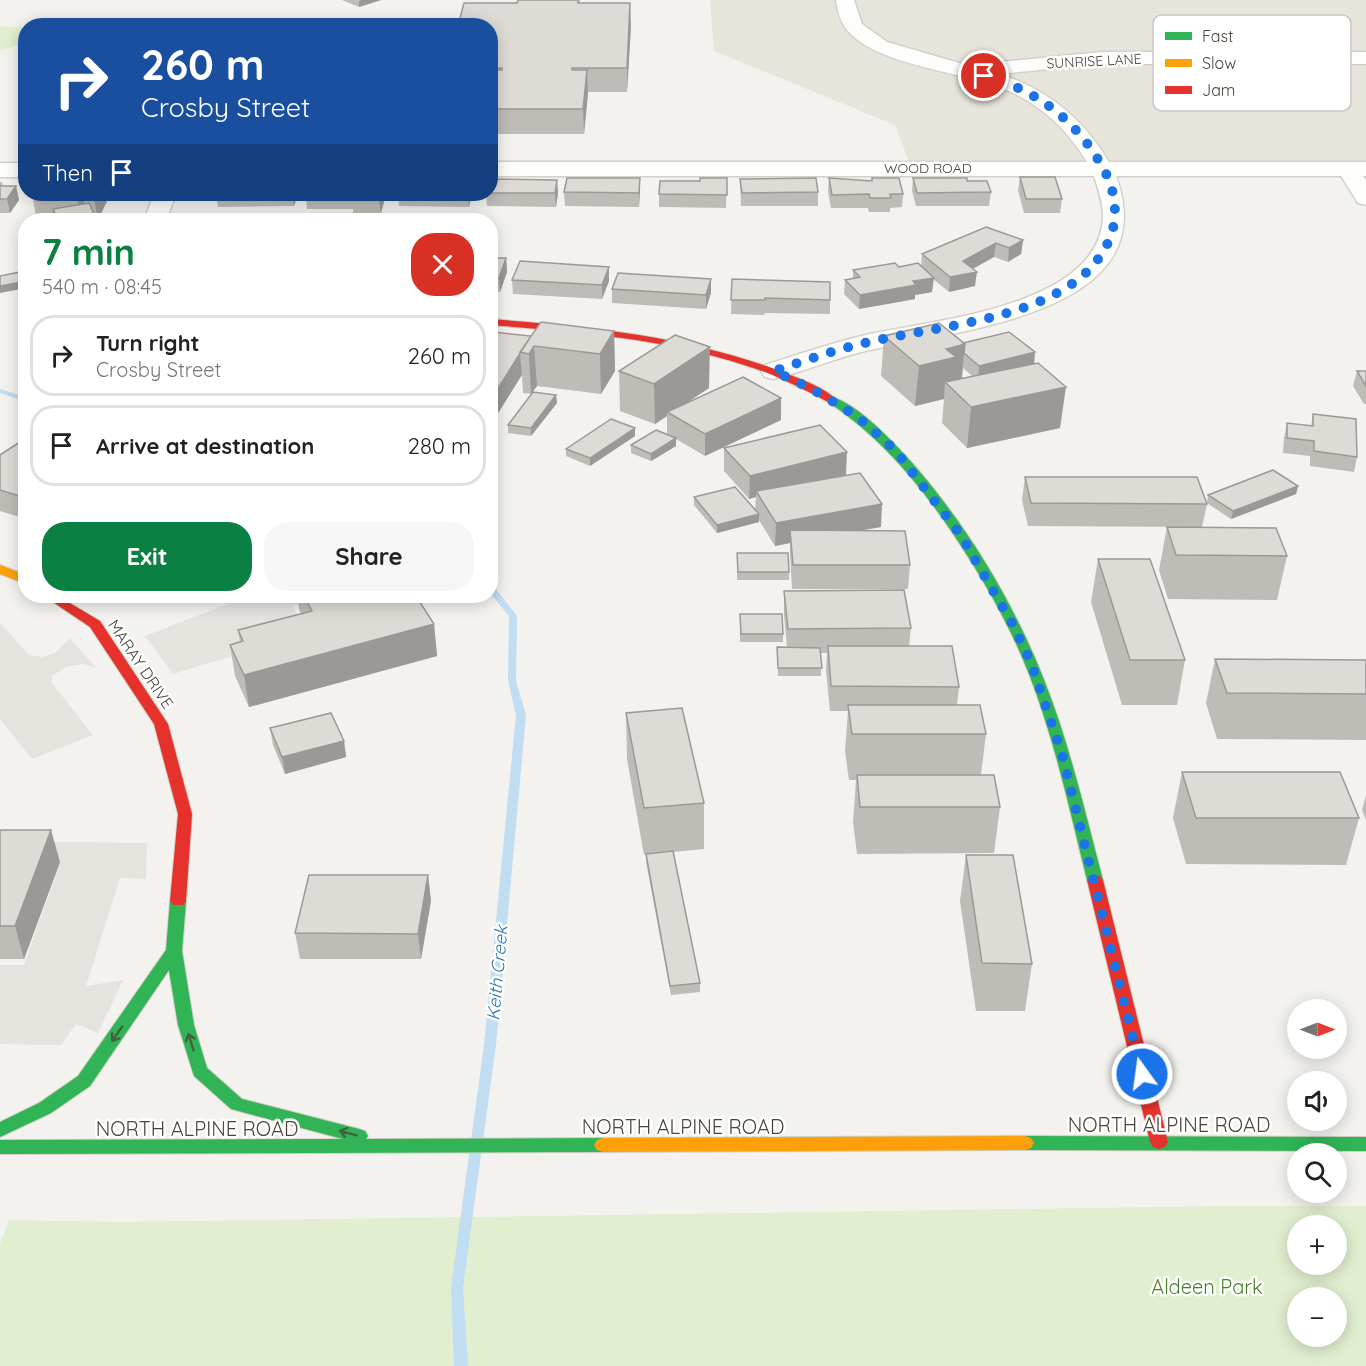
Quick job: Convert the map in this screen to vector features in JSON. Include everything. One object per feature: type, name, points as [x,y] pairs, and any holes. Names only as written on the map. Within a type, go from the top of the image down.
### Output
[{"type":"street","points":[[774,371],[866,342],[995,315],[1046,298],[1069,287],[1096,264],[1106,250],[1112,234],[1115,205],[1103,168],[1077,130],[1055,109],[1013,85],[880,46],[863,36],[851,23],[845,0]]},
{"type":"street","name":"SUNRISE LANE","points":[[967,72],[1102,58],[1153,58]]},
{"type":"street","name":"WOOD ROAD","points":[[498,169],[1357,169]]},
{"type":"street","points":[[1357,169],[1366,198]]},
{"type":"street","points":[[0,170],[18,170]]},
{"type":"street","points":[[498,323],[654,336],[698,345],[774,371],[812,389],[851,412],[879,433],[895,450],[960,534],[1013,625],[1031,663],[1062,754],[1159,1143]]},
{"type":"street","points":[[0,569],[18,577]]},
{"type":"street","name":"MARAY DRIVE","points":[[61,603],[95,624],[161,724],[185,814],[174,951],[186,1025],[200,1071],[237,1104],[404,1148]]},
{"type":"street","points":[[0,1130],[45,1108],[84,1081],[174,951]]},
{"type":"street","name":"NORTH ALPINE ROAD","points":[[0,1147],[404,1148],[1159,1143],[1366,1144]]},
{"type":"shaded area","points":[[710,0],[1366,0],[1366,162],[909,162],[895,125],[714,51]]},
{"type":"shaded area","points":[[230,603],[304,603],[293,606],[305,634],[173,674],[145,636]]},
{"type":"shaded area","points":[[0,623],[29,655],[42,657],[55,653],[70,638],[96,668],[82,664],[66,667],[52,676],[52,683],[93,735],[32,759],[0,719]]},
{"type":"shaded area","points":[[0,841],[147,843],[146,879],[120,878],[86,986],[123,980],[98,1033],[76,1024],[61,1045],[0,1044],[0,965],[24,965],[60,863]]},
{"type":"green space","points":[[0,26],[18,27],[18,45],[0,51]]},
{"type":"green space","name":"Aldeen Park","points":[[1366,1206],[1366,1366],[0,1366],[0,1244],[9,1220],[120,1222]]},
{"type":"building","points":[[518,0],[578,0],[578,3],[630,3],[627,68],[572,68],[572,70],[587,70],[583,109],[498,109],[498,70],[502,68],[498,68],[498,18],[460,18],[464,3],[517,3]]},
{"type":"building","points":[[1020,177],[1055,177],[1062,199],[1026,199]]},
{"type":"building","points":[[567,178],[640,178],[639,193],[564,192]]},
{"type":"building","points":[[700,178],[727,178],[727,195],[659,194],[660,181],[700,181]]},
{"type":"building","points":[[816,178],[818,192],[742,193],[740,179]]},
{"type":"building","points":[[829,178],[872,181],[872,178],[899,178],[903,194],[890,194],[891,198],[870,198],[869,194],[832,195]]},
{"type":"building","points":[[913,178],[967,178],[967,181],[987,181],[991,192],[917,193]]},
{"type":"building","points":[[498,179],[557,180],[555,193],[498,193]]},
{"type":"building","points":[[0,186],[16,186],[7,199],[0,199]]},
{"type":"building","points":[[89,203],[94,213],[55,213],[53,209]]},
{"type":"building","points":[[986,227],[1023,240],[1009,248],[996,243],[963,261],[977,272],[950,277],[922,254]]},
{"type":"building","points":[[498,258],[506,258],[499,278]]},
{"type":"building","points":[[520,261],[609,267],[602,285],[512,280]]},
{"type":"building","points":[[895,263],[899,267],[918,263],[934,278],[913,281],[916,285],[860,295],[845,280],[860,277],[853,270]]},
{"type":"building","points":[[18,272],[18,283],[0,286],[0,276]]},
{"type":"building","points":[[618,273],[711,279],[706,295],[612,289]]},
{"type":"building","points":[[732,279],[830,282],[830,300],[765,298],[765,300],[731,300]]},
{"type":"building","points":[[541,322],[614,331],[600,354],[534,346],[529,354],[520,352]]},
{"type":"building","points":[[939,323],[965,344],[946,349],[956,357],[919,366],[884,336]]},
{"type":"building","points":[[1009,332],[1035,352],[979,366],[964,353],[965,344],[963,343]]},
{"type":"building","points":[[498,333],[531,336],[498,388]]},
{"type":"building","points":[[675,335],[710,347],[654,384],[619,371]]},
{"type":"building","points":[[1038,363],[1066,387],[971,407],[945,382]]},
{"type":"building","points":[[1357,371],[1366,371],[1366,386]]},
{"type":"building","points":[[743,377],[781,398],[705,434],[667,412]]},
{"type":"building","points":[[533,392],[556,395],[531,428],[508,425]]},
{"type":"building","points":[[1313,414],[1356,419],[1357,457],[1314,451],[1314,441],[1287,438],[1287,423],[1313,426]]},
{"type":"building","points":[[611,419],[635,428],[590,458],[566,449]]},
{"type":"building","points":[[820,425],[847,452],[750,476],[724,448]]},
{"type":"building","points":[[656,430],[676,438],[651,454],[631,445]]},
{"type":"building","points":[[18,443],[18,496],[0,490],[0,455]]},
{"type":"building","points":[[1273,470],[1298,486],[1233,511],[1208,495]]},
{"type":"building","points":[[860,473],[882,504],[776,523],[756,491]]},
{"type":"building","points":[[1025,477],[1197,477],[1207,504],[1031,503]]},
{"type":"building","points":[[735,487],[759,514],[717,525],[694,497]]},
{"type":"building","points":[[1167,527],[1276,528],[1287,556],[1176,555]]},
{"type":"building","points":[[790,530],[905,531],[910,565],[793,565]]},
{"type":"building","points":[[737,553],[788,553],[789,572],[738,572]]},
{"type":"building","points":[[1098,559],[1150,559],[1185,660],[1130,660]]},
{"type":"building","points":[[904,590],[911,628],[788,629],[784,591]]},
{"type":"building","points":[[308,603],[420,603],[434,624],[244,675],[230,645],[243,641],[238,630],[312,611]]},
{"type":"building","points":[[740,614],[782,614],[783,634],[741,634]]},
{"type":"building","points":[[828,646],[952,646],[959,687],[831,686]]},
{"type":"building","points":[[777,647],[820,648],[822,668],[778,668]]},
{"type":"building","points":[[1215,659],[1366,660],[1366,694],[1227,693]]},
{"type":"building","points":[[848,705],[980,705],[986,734],[852,734]]},
{"type":"building","points":[[682,708],[704,803],[644,808],[626,713]]},
{"type":"building","points":[[331,713],[344,741],[282,757],[270,728]]},
{"type":"building","points":[[1182,772],[1340,772],[1359,818],[1196,818]]},
{"type":"building","points":[[857,775],[994,775],[1000,807],[860,807]]},
{"type":"building","points":[[0,830],[51,830],[15,926],[0,926]]},
{"type":"building","points":[[673,851],[700,983],[670,986],[646,854]]},
{"type":"building","points":[[966,855],[1013,855],[1032,964],[982,963]]},
{"type":"building","points":[[309,875],[428,875],[418,934],[295,933]]},
{"type":"waterway","name":"Keith Creek","points":[[0,391],[18,397]]},
{"type":"waterway","name":"Keith Creek","points":[[461,1366],[457,1287],[490,1045],[521,715],[512,681],[513,616],[498,597]]},
{"type":"traffic: fast","points":[[832,400],[880,436],[920,480],[966,544],[1006,610],[1046,702],[1095,880]]},
{"type":"traffic: fast","points":[[178,901],[174,951],[186,1025],[200,1071],[237,1104],[359,1136]]},
{"type":"traffic: fast","points":[[0,1130],[45,1108],[84,1081],[174,951]]},
{"type":"traffic: fast","points":[[1025,1143],[1366,1144]]},
{"type":"traffic: fast","points":[[0,1147],[603,1145]]},
{"type":"traffic: slow","points":[[0,569],[18,577]]},
{"type":"traffic: slow","points":[[603,1145],[1025,1143]]},
{"type":"traffic: jam","points":[[498,323],[623,334],[708,350],[791,379],[832,400]]},
{"type":"traffic: jam","points":[[61,603],[95,624],[161,724],[185,814],[178,901]]},
{"type":"traffic: jam","points":[[1095,880],[1159,1142]]},
{"type":"route","points":[[984,76],[1026,91],[1042,100],[1077,130],[1103,168],[1112,192],[1115,222],[1106,250],[1096,264],[1069,287],[1022,308],[866,342],[774,371],[812,389],[858,417],[879,433],[895,450],[960,534],[1013,625],[1031,663],[1062,754],[1142,1074]]}]
